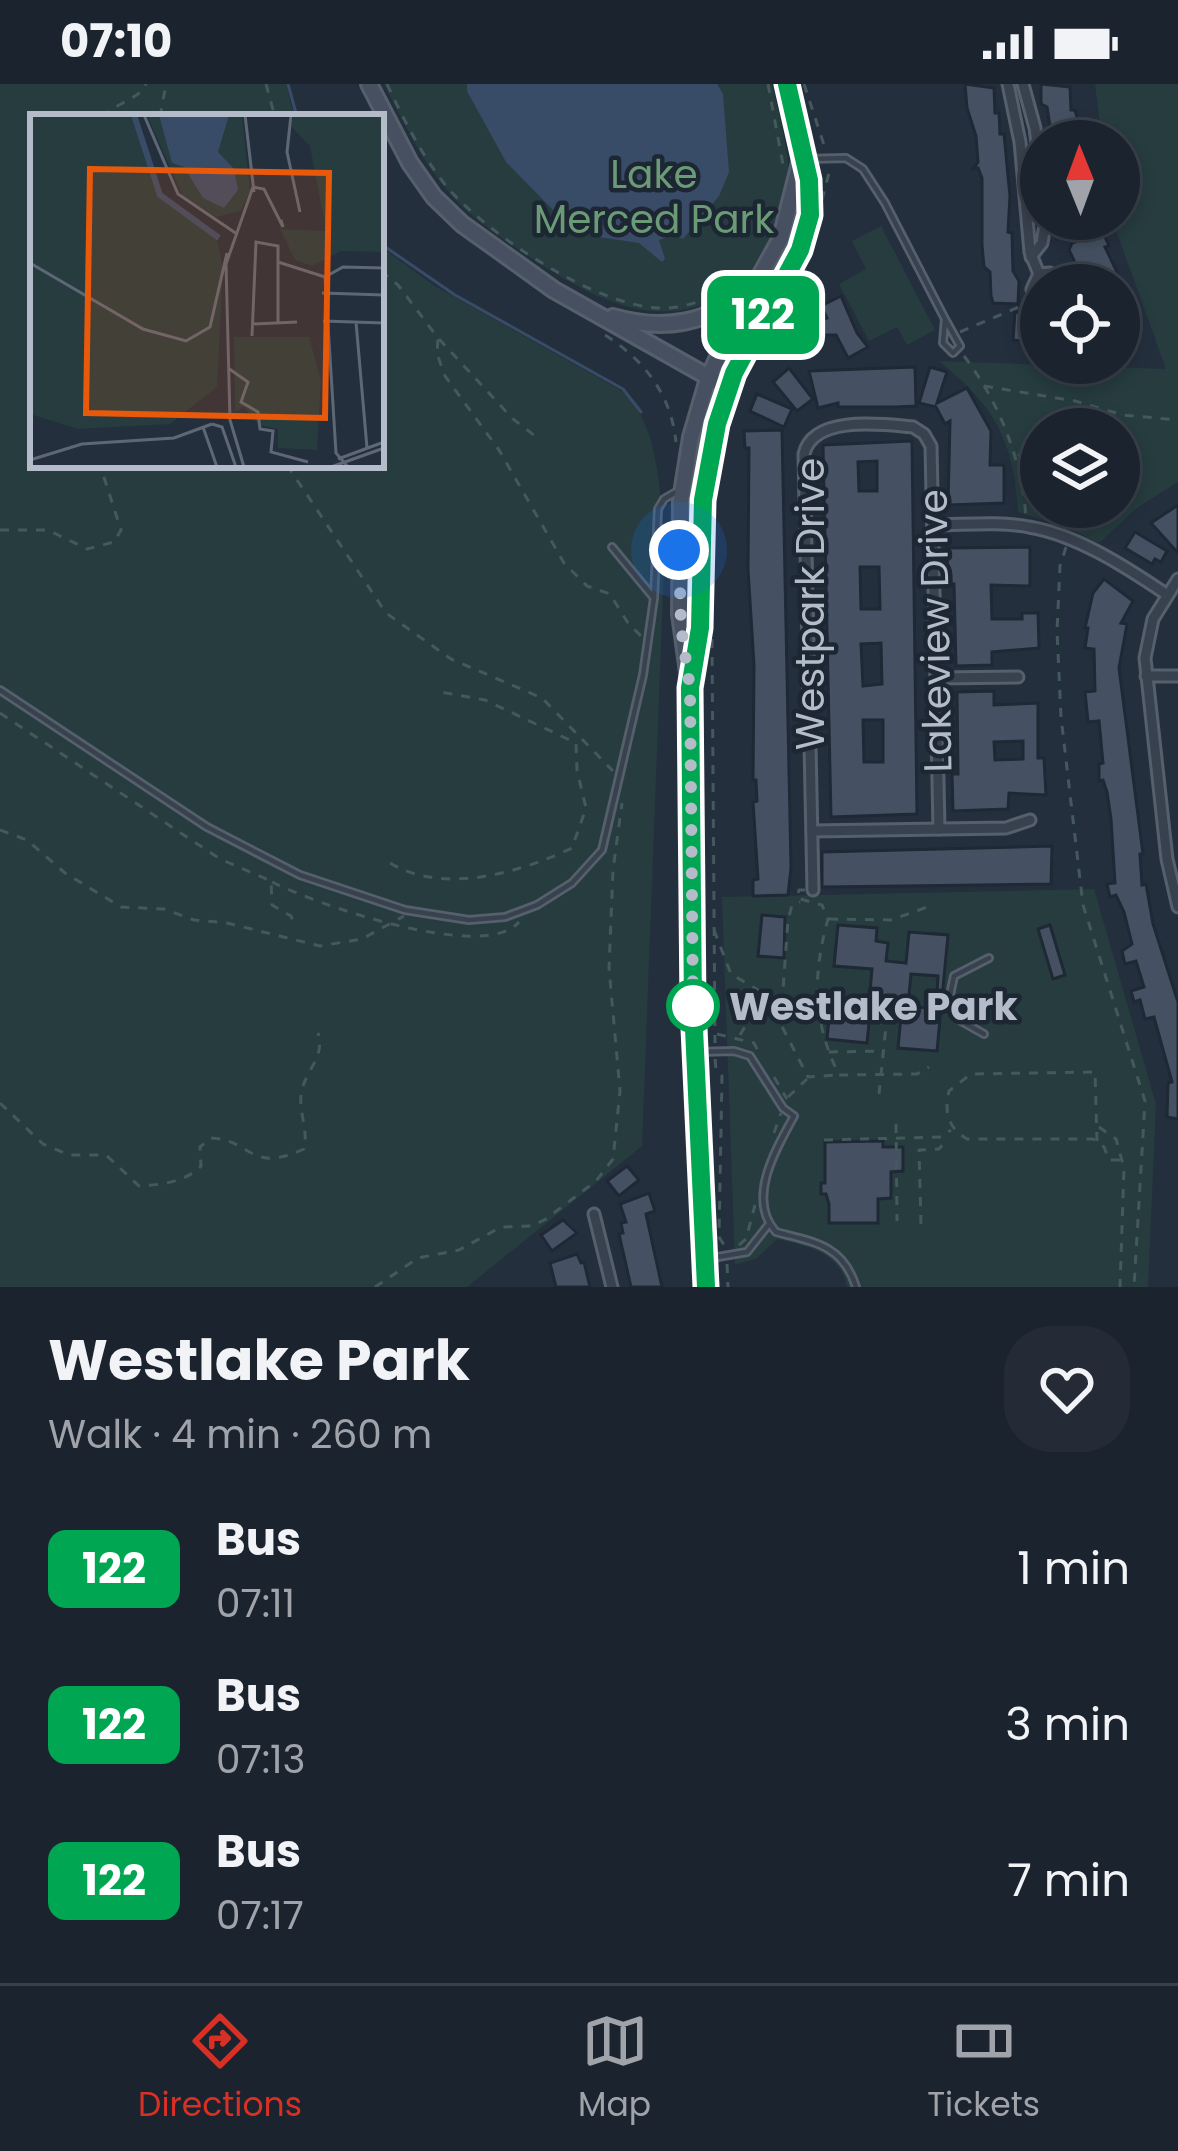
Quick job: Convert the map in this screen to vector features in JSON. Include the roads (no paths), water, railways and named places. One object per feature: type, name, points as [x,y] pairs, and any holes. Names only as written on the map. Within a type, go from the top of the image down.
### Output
[{"type":"main road","points":[[369,84],[410,163],[448,211],[517,265],[728,388]]},
{"type":"main road","points":[[690,688],[700,628],[705,487],[728,388],[804,239],[811,191],[787,84]]},
{"type":"main road","points":[[706,1287],[694,1052],[690,688],[680,614],[682,487],[708,379],[786,227],[801,159]]},
{"type":"main road","points":[[588,308],[640,324],[687,322],[724,308],[764,272]]},
{"type":"street","points":[[1008,84],[1034,264]]},
{"type":"street","points":[[1023,84],[1033,120]]},
{"type":"street","points":[[1031,257],[1042,240]]},
{"type":"street","name":"Westpark Drive","points":[[813,890],[805,448],[811,436],[831,428],[905,426],[924,434]]},
{"type":"street","name":"Lakeview Drive","points":[[924,434],[932,453],[939,829]]},
{"type":"street","points":[[933,525],[1026,526],[1068,539],[1166,594]]},
{"type":"street","points":[[1178,579],[1149,632],[1146,676],[1178,907]]},
{"type":"street","points":[[1146,676],[1178,676]]},
{"type":"street","points":[[937,678],[1018,677]]},
{"type":"street","points":[[1162,812],[1177,812]]},
{"type":"street","points":[[812,831],[1006,827],[1030,820]]},
{"type":"street","points":[[594,1214],[612,1287]]},
{"type":"lane","points":[[801,159],[853,160],[885,203],[955,334],[959,350],[949,352],[943,344],[945,319]]},
{"type":"lane","points":[[0,690],[233,842],[345,893],[410,911],[488,920],[522,911],[572,884],[592,863],[608,835],[649,638],[660,503],[682,487]]},
{"type":"lane","points":[[612,547],[654,598]]},
{"type":"lane","points":[[984,1034],[962,1021],[950,1000],[954,976],[988,958]]},
{"type":"lane","points":[[694,1052],[750,1056],[783,1108],[794,1116],[776,1150],[765,1186],[764,1215],[776,1232],[815,1240],[833,1250],[848,1267],[856,1287]]},
{"type":"lane","points":[[704,1259],[747,1252],[769,1224]]},
{"type":"water","points":[[467,84],[717,84],[723,94],[729,172],[719,196],[683,239],[673,235],[659,240],[662,262],[639,243],[599,237],[556,213],[506,162]]},
{"type":"waterway","points":[[288,84],[296,114]]},
{"type":"waterway","points":[[384,246],[455,295],[623,389],[641,412]]},
{"type":"place","name":"Westlake Park","points":[[693,1006]]},
{"type":"park label","name":"Lake Merced Park","points":[[654,196]]}]
